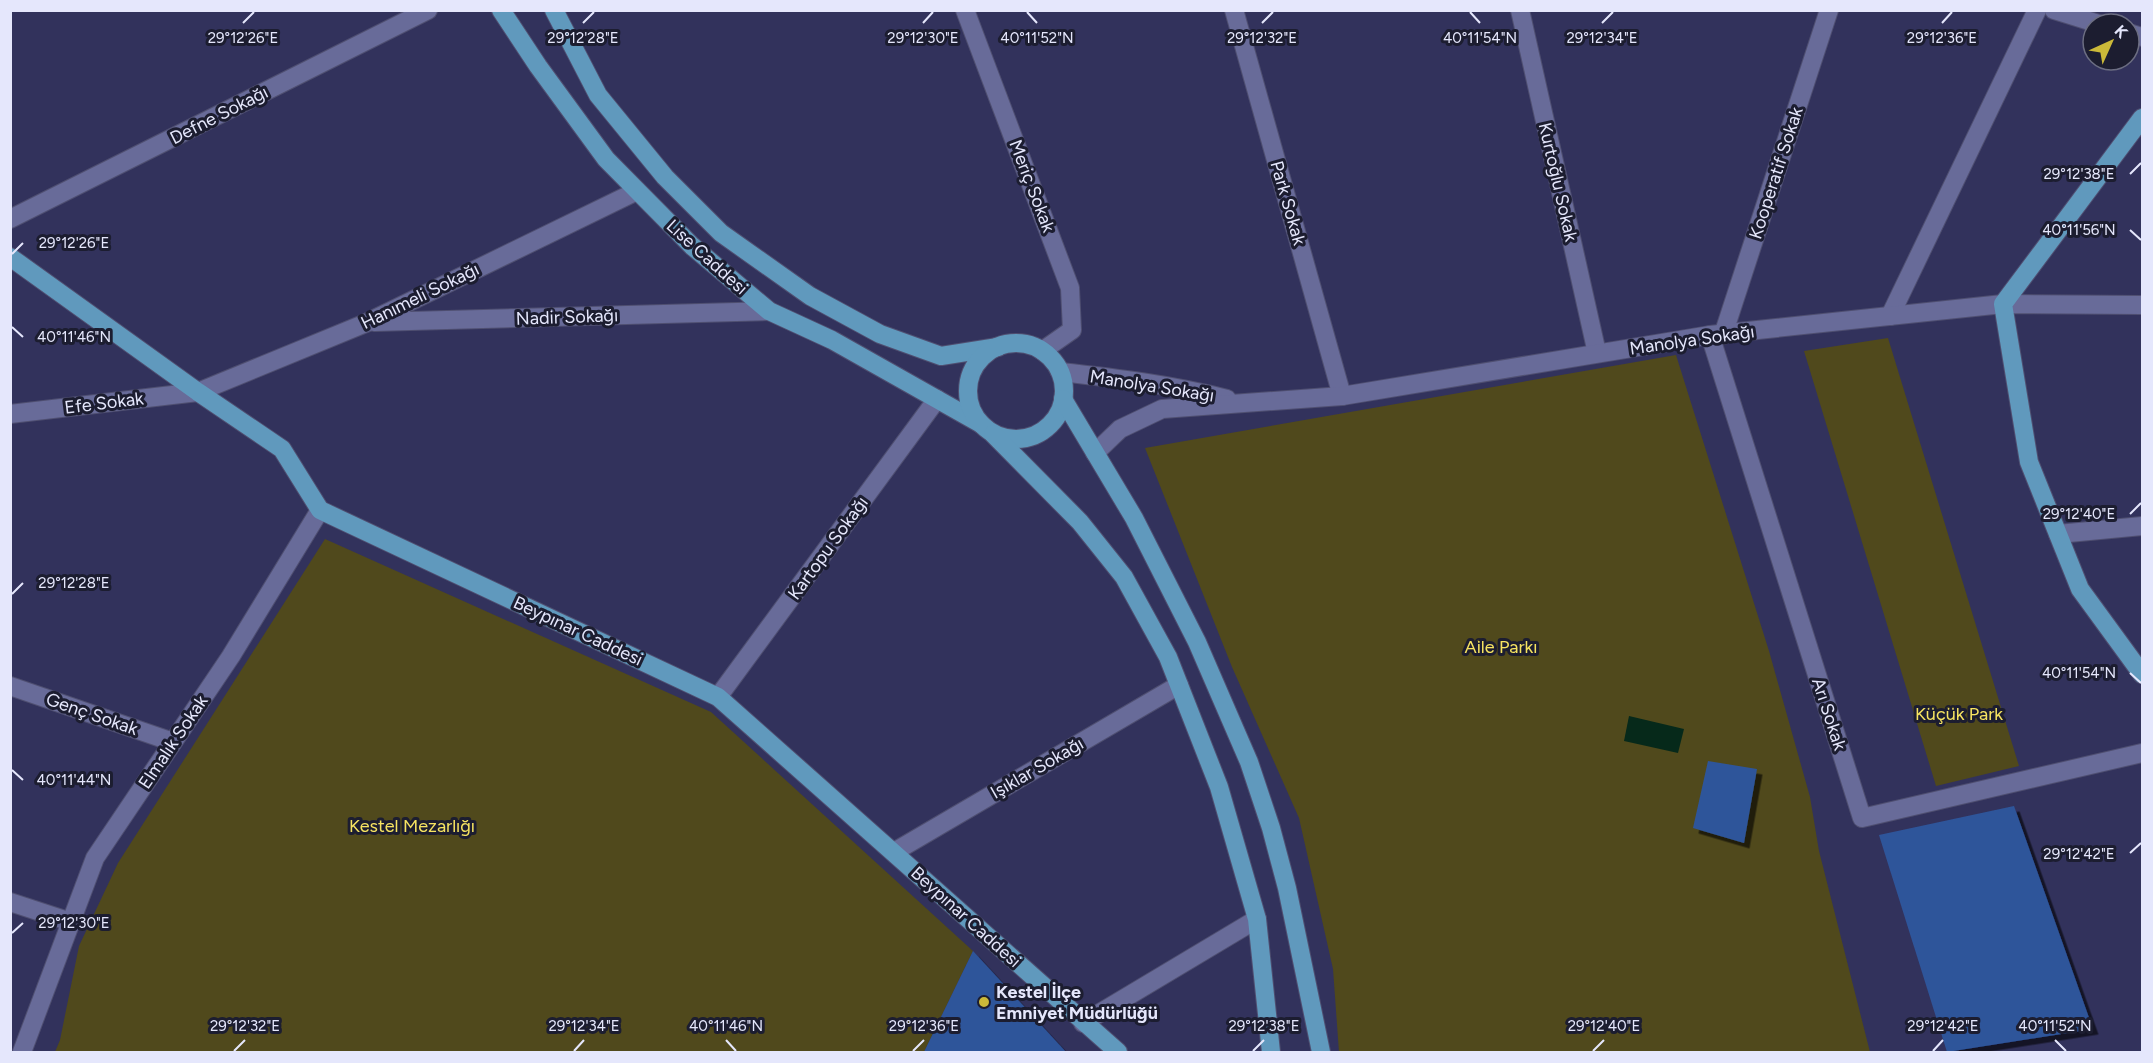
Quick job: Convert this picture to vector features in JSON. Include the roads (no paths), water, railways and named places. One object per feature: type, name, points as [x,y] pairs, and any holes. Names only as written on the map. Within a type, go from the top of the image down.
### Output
[{"type":"main road","name":"Lise Caddesi","points":[[501,10],[538,66],[606,159],[692,246],[769,311],[832,340],[987,429]]},
{"type":"main road","points":[[554,10],[598,95],[665,177],[721,233],[810,296],[880,334],[941,356],[1013,344],[1028,345],[1041,351],[1052,361],[1060,372],[1063,399],[1059,413],[1050,425],[1038,434],[1024,439],[1008,439],[987,429]]},
{"type":"main road","points":[[2142,118],[2003,304],[2029,462],[2080,589],[2142,674]]},
{"type":"main road","points":[[10,257],[198,392],[282,449],[320,510]]},
{"type":"main road","points":[[998,347],[984,355],[975,367],[969,382],[968,397],[973,412],[987,429],[1080,522],[1124,578],[1168,657],[1219,787],[1257,919],[1270,1053]]},
{"type":"main road","points":[[1063,399],[1134,518],[1197,642],[1249,762],[1271,828],[1287,888],[1321,1053]]},
{"type":"main road","name":"Beypınar Caddesi","points":[[320,510],[718,697],[1118,1053]]},
{"type":"street","name":"Defne Sokağı","points":[[10,219],[428,10]]},
{"type":"street","name":"Park Sokak","points":[[1234,10],[1342,396]]},
{"type":"street","name":"Kurtoğlu Sokak","points":[[1520,10],[1597,353]]},
{"type":"street","name":"Kooperatif Sokak","points":[[1716,335],[1829,10]]},
{"type":"street","points":[[1890,316],[2037,10]]},
{"type":"street","points":[[2054,10],[2081,18]]},
{"type":"street","name":"Meriç Sokak","points":[[969,12],[1070,288],[1072,330],[1041,351]]},
{"type":"street","name":"Hanımeli Sokağı","points":[[198,392],[366,323],[637,191]]},
{"type":"street","name":"Manolya Sokağı","points":[[1095,453],[1120,429],[1162,409],[1342,396],[1716,335],[2003,304],[2142,305]]},
{"type":"street","name":"Nadir Sokağı","points":[[366,323],[769,311]]},
{"type":"street","name":"Arı Sokak","points":[[1716,335],[1862,818],[2142,753]]},
{"type":"street","name":"Manolya Sokağı","points":[[1060,372],[1196,390],[1244,403]]},
{"type":"street","name":"Efe Sokak","points":[[10,414],[198,392]]},
{"type":"street","name":"Kartopu Sokağı","points":[[718,697],[937,399]]},
{"type":"street","name":"Elmalık Sokak","points":[[22,1053],[95,858],[231,656],[320,510]]},
{"type":"street","points":[[2058,534],[2142,526]]},
{"type":"street","name":"Işıklar Sokağı","points":[[894,852],[1179,685]]},
{"type":"street","name":"Genç Sokak","points":[[10,686],[173,742]]},
{"type":"street","points":[[10,902],[71,922]]},
{"type":"street","points":[[1083,1023],[1257,919]]},
{"type":"place","name":"Kestel İlçe Emniyet Müdürlüğü","points":[[984,1002]]},
{"type":"park label","name":"Aile Parkı","points":[[1501,647]]},
{"type":"park label","name":"Küçük Park","points":[[1959,714]]},
{"type":"park label","name":"Kestel Mezarlığı","points":[[412,826]]}]
